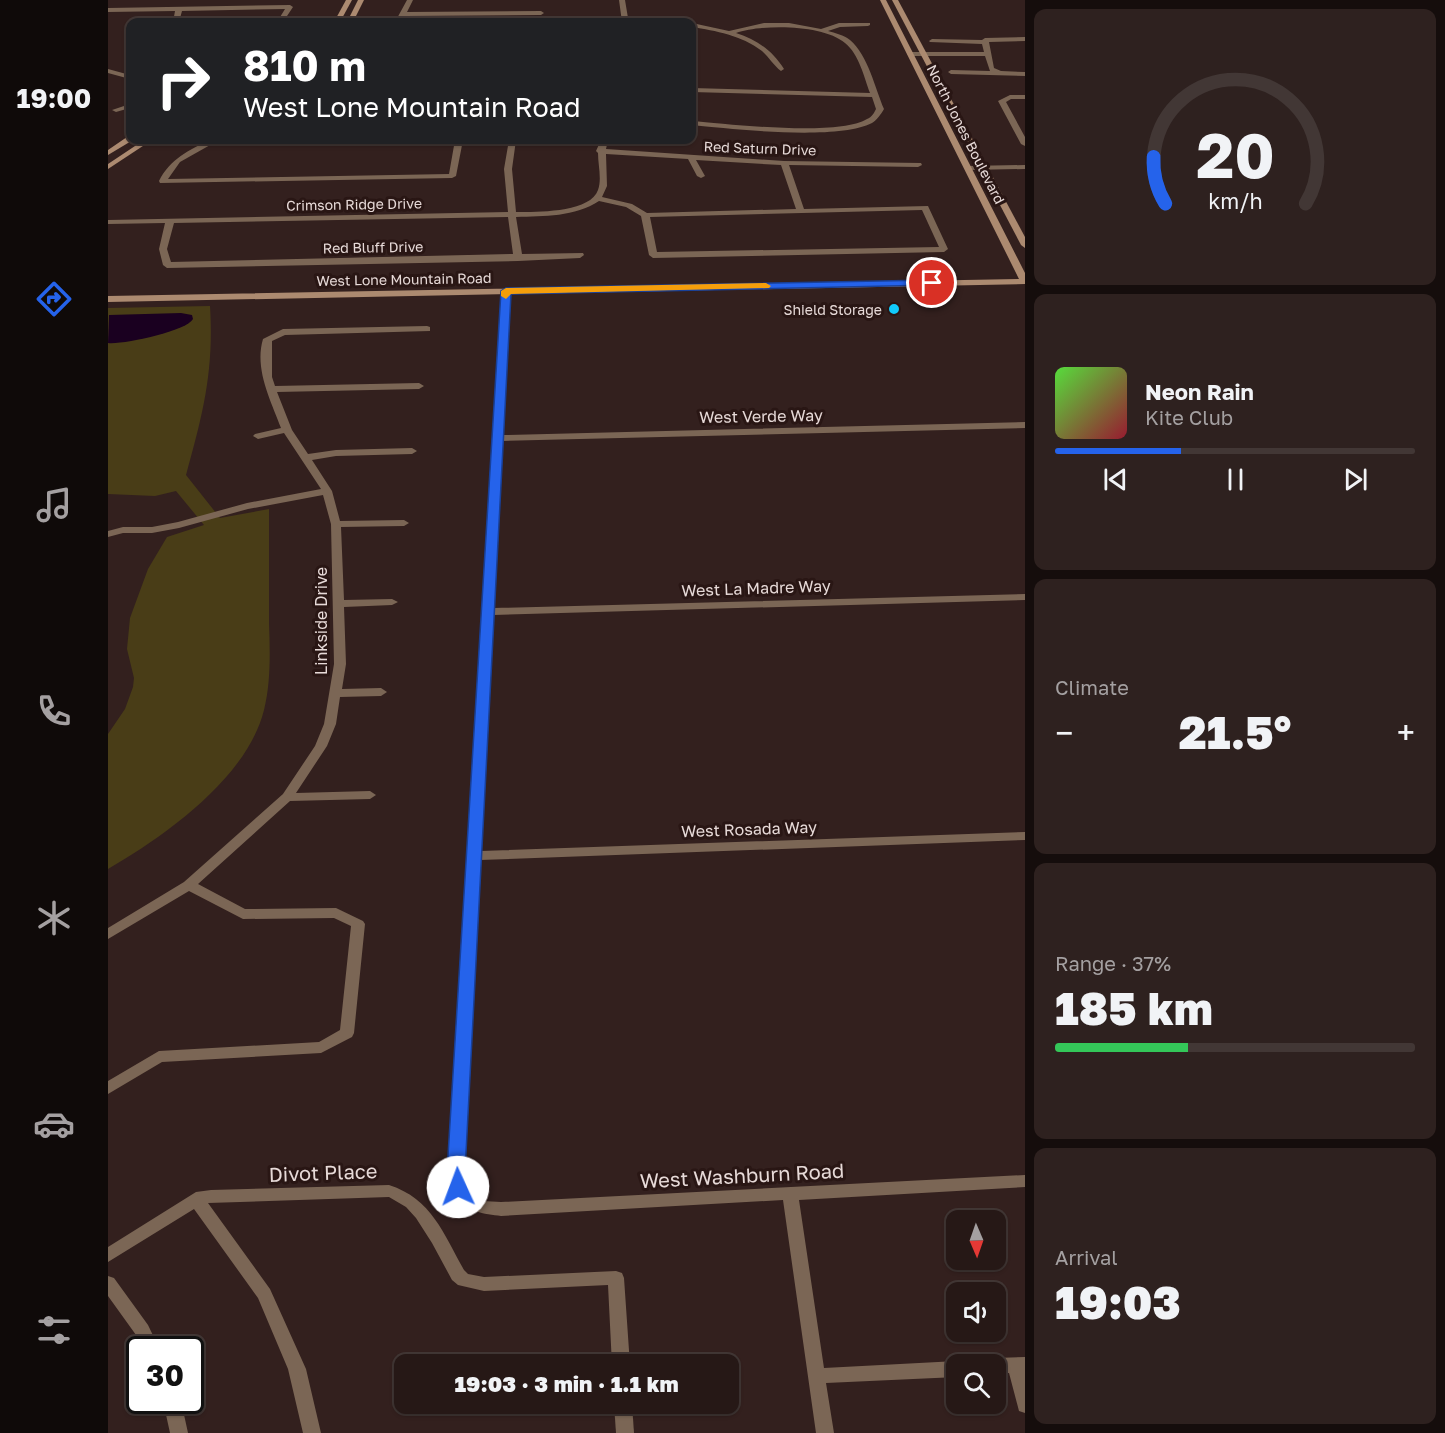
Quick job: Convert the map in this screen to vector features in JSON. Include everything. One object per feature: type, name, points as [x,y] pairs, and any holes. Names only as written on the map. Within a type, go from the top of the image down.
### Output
[{"type":"main road","points":[[339,18],[349,0]]},
{"type":"main road","points":[[352,18],[361,0]]},
{"type":"main road","points":[[883,1],[896,1]]},
{"type":"main road","name":"North Jones Boulevard","points":[[883,1],[1025,281]]},
{"type":"main road","name":"North Jones Boulevard","points":[[896,1],[1025,245]]},
{"type":"main road","points":[[108,153],[126,142]]},
{"type":"main road","points":[[108,167],[142,144]]},
{"type":"main road","name":"West Lone Mountain Road","points":[[108,299],[1025,281]]},
{"type":"street","points":[[400,18],[410,0]]},
{"type":"street","points":[[622,0],[625,18]]},
{"type":"street","points":[[108,10],[290,7],[283,18]]},
{"type":"street","points":[[177,18],[179,9]]},
{"type":"street","points":[[478,18],[481,13]]},
{"type":"street","points":[[403,14],[541,13]]},
{"type":"street","points":[[696,123],[823,129],[868,122],[876,117],[880,109],[851,44],[822,31],[796,25],[764,24],[746,27],[728,34]]},
{"type":"street","points":[[822,31],[839,25],[868,24]]},
{"type":"street","points":[[696,26],[751,42],[771,53],[781,69]]},
{"type":"street","points":[[932,41],[1025,39]]},
{"type":"street","points":[[987,40],[991,69],[998,72]]},
{"type":"street","points":[[910,54],[988,56]]},
{"type":"street","points":[[108,71],[126,76]]},
{"type":"street","points":[[951,72],[1025,74]]},
{"type":"street","points":[[696,90],[874,95]]},
{"type":"street","points":[[1025,97],[1005,98],[1002,104],[1021,130],[1025,144]]},
{"type":"street","points":[[116,110],[126,107]]},
{"type":"street","points":[[207,144],[177,161],[166,171],[163,181],[453,176],[458,144]]},
{"type":"street","points":[[511,144],[508,157],[510,215],[518,258]]},
{"type":"street","points":[[603,144],[600,151],[603,189],[597,198],[628,205],[645,215],[925,208],[944,249],[653,255],[645,215]]},
{"type":"street","name":"Red Saturn Drive","points":[[600,151],[692,159],[918,165]]},
{"type":"street","points":[[692,159],[701,176]]},
{"type":"street","points":[[784,163],[800,210]]},
{"type":"street","points":[[968,168],[1025,167]]},
{"type":"street","name":"Crimson Ridge Drive","points":[[108,222],[548,214],[574,210],[597,198]]},
{"type":"street","name":"Red Bluff Drive","points":[[170,221],[163,249],[167,265],[580,255]]},
{"type":"street","points":[[474,856],[506,291]]},
{"type":"street","name":"Linkside Drive","points":[[108,934],[189,885],[287,797],[321,746],[330,724],[337,693],[340,664],[336,524],[327,491],[287,430],[271,389],[267,377],[266,345],[268,339],[283,332],[427,329]]},
{"type":"street","points":[[271,389],[419,387]]},
{"type":"street","name":"West Verde Way","points":[[498,438],[1025,425]]},
{"type":"street","points":[[258,436],[287,430]]},
{"type":"street","points":[[304,458],[336,453],[412,451]]},
{"type":"street","points":[[108,534],[123,530],[152,530],[179,525],[247,506],[327,491]]},
{"type":"street","points":[[336,524],[404,523]]},
{"type":"street","name":"West La Madre Way","points":[[488,612],[1025,597]]},
{"type":"street","points":[[338,604],[392,602]]},
{"type":"street","points":[[337,693],[381,692]]},
{"type":"street","points":[[287,797],[370,795]]},
{"type":"street","name":"West Rosada Way","points":[[474,856],[1025,836]]},
{"type":"street","name":"West Washburn Road","points":[[474,856],[456,1172],[458,1187],[465,1198],[480,1207],[501,1209],[1025,1181]]},
{"type":"street","points":[[108,1088],[159,1057],[321,1047],[347,1033],[358,924],[336,913],[243,914],[189,885]]},
{"type":"street","name":"Divot Place","points":[[108,1255],[196,1199],[389,1191],[400,1193],[415,1204],[458,1275],[464,1280],[484,1284],[616,1278],[620,1354]]},
{"type":"street","points":[[790,1194],[825,1433]]},
{"type":"street","points":[[196,1199],[264,1293],[297,1370],[312,1433]]},
{"type":"street","points":[[108,1283],[145,1336]]},
{"type":"street","points":[[1020,1365],[1025,1405]]},
{"type":"street","points":[[817,1376],[946,1369]]},
{"type":"street","points":[[175,1414],[179,1433]]},
{"type":"street","points":[[624,1414],[625,1433]]},
{"type":"shaded area","points":[[210,306],[209,372],[186,475],[220,518],[269,509],[270,655],[266,699],[255,735],[240,759],[222,781],[178,822],[108,869],[108,734],[125,709],[133,687],[134,678],[127,649],[130,618],[148,569],[167,537],[204,525],[176,491],[155,496],[108,494],[108,308]]},
{"type":"shaded area","points":[[181,313],[192,315],[193,319],[188,324],[167,332],[108,343],[109,315]]},
{"type":"slow traffic","points":[[506,296],[506,291],[766,286]]},
{"type":"place","name":"Shield Storage","points":[[894,309]]},
{"type":"route","points":[[458,1187],[456,1172],[506,291],[932,283]]}]
